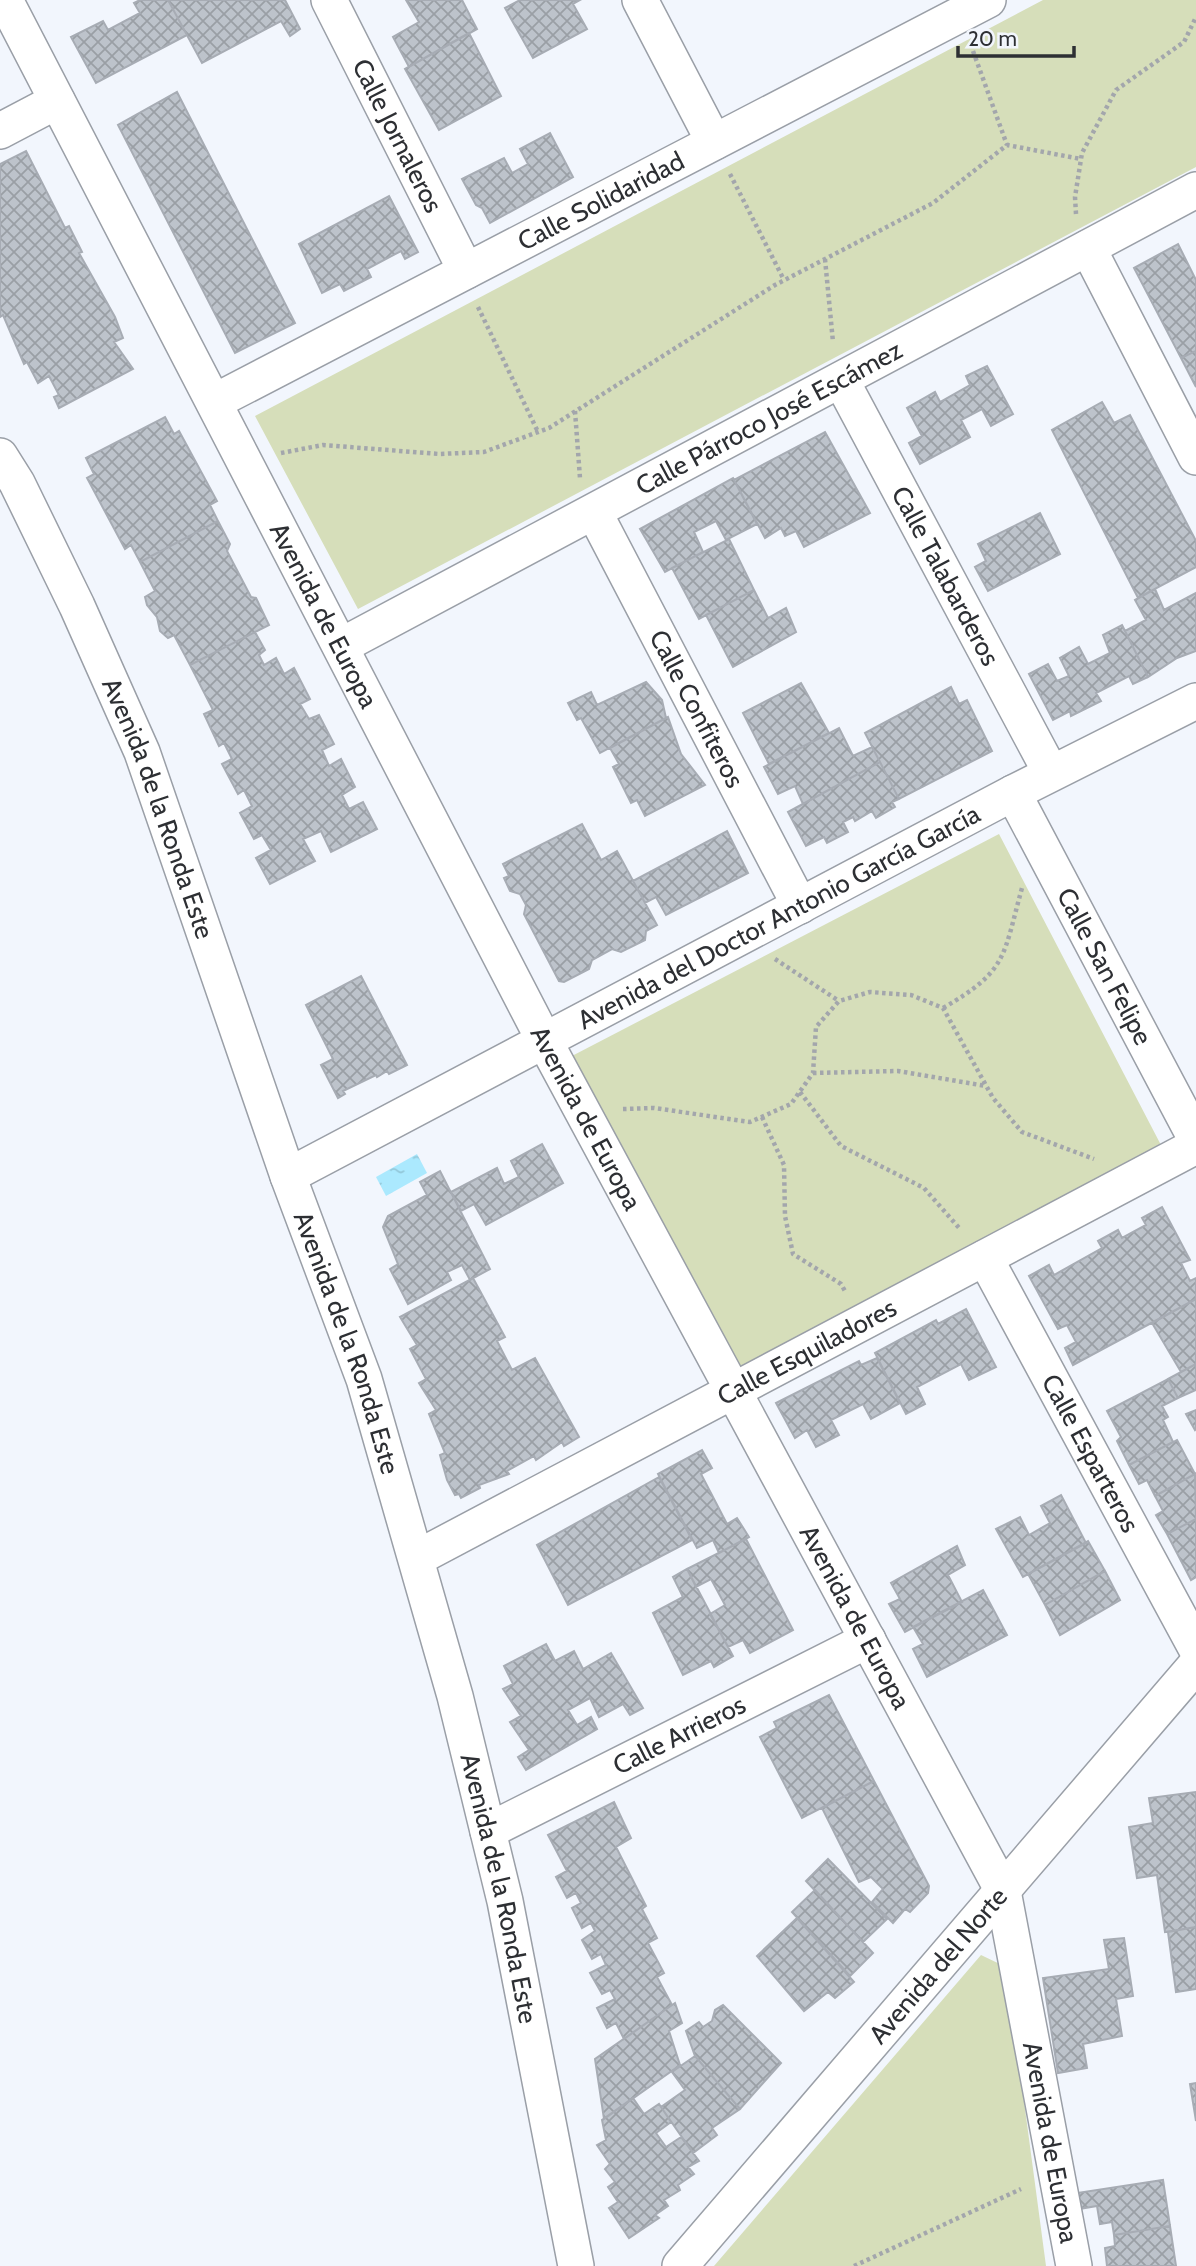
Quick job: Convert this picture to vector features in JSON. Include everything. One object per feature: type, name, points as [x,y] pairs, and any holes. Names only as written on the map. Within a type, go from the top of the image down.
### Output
[{"type":"street","name":"Calle Jornaleros","points":[[329,0],[464,272]]},
{"type":"street","points":[[640,0],[714,142]]},
{"type":"street","name":"Avenida de Europa","points":[[19,5],[57,101],[545,1042],[1003,1891],[1074,2266]]},
{"type":"street","name":"Calle Solidaridad","points":[[214,402],[714,142],[967,5]]},
{"type":"street","points":[[0,131],[57,101]]},
{"type":"street","name":"Calle Párroco José Escámez","points":[[341,646],[1196,190]]},
{"type":"street","points":[[1083,250],[1196,457]]},
{"type":"street","name":"Calle Talabarderos","points":[[839,381],[1051,773]]},
{"type":"street","name":"Avenida de la Ronda Este","points":[[0,456],[17,483],[77,606],[142,752],[288,1176],[364,1379],[417,1558],[505,1902],[576,2266]]},
{"type":"street","name":"Calle Confiteros","points":[[588,515],[800,906]]},
{"type":"street","name":"Avenida del Doctor Antonio García García","points":[[288,1176],[1051,773],[1196,701]]},
{"type":"street","name":"Calle San Felipe","points":[[1013,793],[1196,1139]]},
{"type":"street","name":"Calle Esquiladores","points":[[417,1558],[1196,1146]]},
{"type":"street","name":"Calle Esparteros","points":[[985,1258],[1196,1648]]},
{"type":"street","name":"Calle Arrieros","points":[[488,1831],[869,1640]]},
{"type":"street","name":"Avenida del Norte","points":[[680,2266],[1196,1665]]},
{"type":"path","points":[[967,5],[1007,145]]},
{"type":"path","points":[[1083,250],[1075,197],[1081,159],[1116,90],[1184,42],[1196,17]]},
{"type":"path","points":[[714,142],[783,280]]},
{"type":"path","points":[[243,459],[323,445],[439,454],[484,452],[538,432],[783,280],[933,202],[1007,145],[1081,159]]},
{"type":"path","points":[[825,259],[839,381]]},
{"type":"path","points":[[464,272],[538,432]]},
{"type":"path","points":[[575,411],[588,515]]},
{"type":"path","points":[[943,1008],[978,988],[1002,962],[1036,836]]},
{"type":"path","points":[[741,937],[839,1000]]},
{"type":"path","points":[[583,1111],[654,1108],[750,1122],[791,1104],[800,1092],[813,1073],[816,1027],[839,1000],[870,992],[911,995],[943,1008],[986,1086],[1022,1132],[1141,1175]]},
{"type":"path","points":[[813,1073],[898,1070],[986,1086]]},
{"type":"path","points":[[800,1092],[841,1146],[924,1188],[985,1258]]},
{"type":"path","points":[[761,1117],[784,1165],[785,1216],[793,1254],[841,1284],[859,1324]]},
{"type":"path","points":[[854,2266],[1056,2172]]},
{"type":"green space","points":[[1043,0],[1196,0],[1196,167],[358,609],[255,416]]},
{"type":"green space","points":[[999,834],[1162,1147],[733,1370],[570,1057]]},
{"type":"green space","points":[[981,1955],[1006,1967],[1046,2266],[714,2266]]},
{"type":"water","points":[[417,1154],[427,1173],[386,1196],[376,1177]]},
{"type":"building","points":[[140,0],[168,0],[187,35],[96,83],[71,37],[103,21],[108,30],[140,13],[134,3]]},
{"type":"building","points":[[168,0],[285,0],[300,29],[290,36],[281,21],[202,63]]},
{"type":"building","points":[[406,0],[462,0],[477,29],[409,67],[393,37],[419,22]]},
{"type":"building","points":[[520,0],[580,0],[573,4],[587,29],[533,58],[505,8]]},
{"type":"building","points":[[469,33],[501,96],[439,130],[405,69]]},
{"type":"building","points":[[177,92],[295,323],[235,353],[118,125]]},
{"type":"building","points":[[550,133],[573,177],[490,223],[482,208],[476,205],[462,179],[504,158],[512,173],[528,164],[520,149]]},
{"type":"building","points":[[26,151],[65,228],[69,226],[82,252],[79,253],[115,317],[123,338],[114,342],[133,369],[59,408],[54,397],[59,395],[49,376],[38,383],[27,362],[24,364],[3,315],[0,317],[0,164]]},
{"type":"building","points":[[389,196],[418,252],[405,259],[401,251],[367,269],[371,277],[344,291],[340,284],[322,293],[299,244]]},
{"type":"building","points":[[1178,244],[1196,280],[1196,351],[1181,358],[1134,268]]},
{"type":"building","points":[[1196,351],[1196,387],[1181,358]]},
{"type":"building","points":[[987,366],[1013,414],[991,426],[982,409],[961,420],[970,437],[920,464],[909,443],[922,436],[907,408],[935,392],[940,402],[970,385],[966,376]]},
{"type":"building","points":[[1102,402],[1114,423],[1130,415],[1196,541],[1196,567],[1138,598],[1052,430]]},
{"type":"building","points":[[165,417],[174,434],[179,431],[217,501],[210,505],[218,521],[140,562],[131,545],[125,549],[87,478],[94,474],[86,458]]},
{"type":"building","points":[[825,432],[870,513],[804,547],[796,531],[785,536],[781,528],[765,538],[734,480]]},
{"type":"building","points":[[733,478],[757,524],[726,540],[716,521],[694,532],[703,552],[665,572],[640,529]]},
{"type":"building","points":[[1040,513],[1060,554],[988,591],[975,567],[986,561],[978,544]]},
{"type":"building","points":[[218,521],[230,544],[227,551],[269,625],[190,665],[174,635],[168,638],[160,631],[157,617],[147,605],[145,597],[155,591],[140,562]]},
{"type":"building","points":[[729,539],[754,590],[699,619],[672,568]]},
{"type":"building","points":[[1155,589],[1164,610],[1196,593],[1196,651],[1177,658],[1148,677],[1125,631],[1146,620],[1135,600]]},
{"type":"building","points":[[754,590],[768,618],[786,608],[796,632],[733,667],[706,615]]},
{"type":"building","points":[[1122,625],[1148,677],[1133,684],[1129,676],[1096,693],[1101,701],[1071,716],[1070,711],[1053,720],[1029,674],[1048,664],[1057,681],[1069,676],[1060,658],[1079,647],[1088,664],[1110,653],[1103,635]]},
{"type":"building","points":[[255,632],[265,650],[259,655],[264,665],[276,658],[284,674],[294,668],[310,699],[300,704],[309,719],[319,715],[334,744],[322,750],[329,766],[341,759],[355,787],[342,795],[349,809],[363,802],[377,829],[331,852],[321,831],[303,839],[315,861],[270,884],[256,858],[271,850],[262,835],[254,839],[240,813],[252,806],[244,790],[238,794],[222,764],[232,759],[224,743],[219,746],[204,714],[213,710],[190,665]]},
{"type":"building","points":[[646,682],[662,700],[666,718],[600,753],[581,718],[577,720],[568,703],[591,692],[597,705]]},
{"type":"building","points":[[801,683],[829,733],[769,764],[743,713]]},
{"type":"building","points":[[951,687],[959,704],[967,700],[992,751],[899,799],[865,733]]},
{"type":"building","points":[[668,717],[681,754],[705,785],[645,816],[637,800],[631,803],[613,767],[619,764],[610,748]]},
{"type":"building","points":[[839,728],[853,756],[872,747],[880,762],[803,804],[795,786],[778,794],[764,767]]},
{"type":"building","points":[[880,762],[899,799],[892,802],[895,807],[876,818],[872,811],[855,821],[853,817],[843,822],[848,832],[827,843],[824,837],[806,846],[788,812]]},
{"type":"building","points":[[582,824],[601,860],[617,851],[657,925],[646,931],[645,940],[621,952],[612,949],[592,960],[589,969],[564,982],[559,981],[524,914],[526,905],[520,894],[510,891],[504,878],[509,876],[503,864]]},
{"type":"building","points":[[727,831],[748,873],[666,915],[656,897],[645,903],[633,881]]},
{"type":"building","points":[[361,976],[407,1065],[389,1074],[387,1071],[377,1077],[376,1075],[343,1091],[345,1094],[338,1098],[321,1065],[333,1059],[306,1005]]},
{"type":"building","points":[[542,1144],[563,1183],[486,1225],[474,1204],[461,1211],[451,1192],[497,1168],[504,1184],[519,1177],[511,1161]]},
{"type":"building","points":[[440,1171],[490,1269],[470,1280],[462,1265],[447,1272],[451,1280],[408,1304],[390,1269],[398,1264],[383,1227],[388,1216],[427,1195],[420,1182]]},
{"type":"building","points":[[1162,1207],[1190,1260],[1181,1263],[1190,1281],[1196,1278],[1196,1299],[1073,1365],[1065,1348],[1076,1342],[1067,1325],[1058,1329],[1029,1276],[1049,1265],[1054,1275],[1102,1248],[1098,1241],[1118,1230],[1122,1238],[1146,1225],[1142,1218]]},
{"type":"building","points":[[473,1278],[505,1337],[497,1341],[512,1370],[535,1358],[579,1437],[564,1446],[562,1442],[536,1460],[534,1456],[507,1471],[509,1474],[479,1485],[480,1488],[461,1498],[459,1494],[455,1495],[447,1480],[440,1455],[445,1453],[429,1414],[436,1410],[419,1383],[426,1379],[410,1349],[417,1345],[400,1317]]},
{"type":"building","points":[[1196,1299],[1196,1364],[1181,1372],[1152,1323]]},
{"type":"building","points":[[966,1309],[996,1367],[969,1380],[961,1364],[917,1387],[925,1404],[906,1414],[875,1353],[936,1320],[938,1324]]},
{"type":"building","points":[[877,1358],[900,1403],[871,1419],[863,1404],[831,1420],[839,1435],[816,1447],[807,1430],[795,1438],[776,1403],[859,1361],[861,1365]]},
{"type":"building","points":[[1196,1364],[1196,1390],[1178,1398],[1168,1379]]},
{"type":"building","points":[[1168,1379],[1178,1398],[1162,1406],[1168,1417],[1163,1420],[1173,1442],[1129,1465],[1117,1441],[1121,1437],[1107,1411]]},
{"type":"building","points":[[1196,1410],[1196,1429],[1195,1430],[1186,1414]]},
{"type":"building","points":[[1177,1440],[1195,1474],[1155,1496],[1147,1480],[1139,1484],[1129,1465]]},
{"type":"building","points":[[702,1450],[712,1468],[701,1474],[727,1524],[737,1518],[749,1537],[719,1553],[713,1540],[697,1548],[658,1474]]},
{"type":"building","points":[[1195,1474],[1196,1519],[1167,1534],[1156,1515],[1163,1511],[1155,1496]]},
{"type":"building","points":[[659,1477],[692,1540],[568,1605],[537,1545]]},
{"type":"building","points":[[1061,1495],[1086,1543],[1023,1577],[996,1529],[1020,1517],[1029,1535],[1050,1523],[1041,1506]]},
{"type":"building","points":[[1196,1519],[1196,1577],[1191,1580],[1167,1534]]},
{"type":"building","points":[[746,1539],[793,1630],[750,1653],[743,1640],[728,1647],[710,1614],[725,1605],[711,1579],[696,1587],[687,1569]]},
{"type":"building","points":[[1088,1541],[1105,1571],[1045,1605],[1028,1574]]},
{"type":"building","points":[[957,1546],[965,1565],[948,1575],[962,1602],[905,1632],[889,1604],[900,1599],[891,1583]]},
{"type":"building","points":[[687,1569],[733,1656],[714,1667],[711,1661],[683,1675],[653,1613],[683,1597],[673,1577]]},
{"type":"building","points":[[1105,1571],[1120,1600],[1060,1635],[1045,1605]]},
{"type":"building","points":[[983,1590],[1007,1635],[927,1677],[913,1649],[923,1644],[913,1627]]},
{"type":"building","points":[[546,1644],[555,1661],[574,1651],[583,1669],[611,1653],[643,1708],[630,1715],[623,1704],[599,1717],[590,1698],[568,1710],[577,1725],[591,1717],[597,1729],[526,1770],[518,1757],[529,1750],[510,1722],[521,1716],[503,1689],[513,1684],[504,1666]]},
{"type":"building","points":[[829,1695],[874,1781],[802,1818],[760,1737],[777,1728],[774,1722]]},
{"type":"building","points":[[874,1781],[929,1886],[928,1893],[910,1912],[905,1909],[893,1923],[872,1902],[883,1889],[871,1877],[859,1882],[822,1808]]},
{"type":"building","points":[[1196,1792],[1196,1927],[1165,1932],[1157,1875],[1137,1878],[1129,1827],[1153,1823],[1149,1798]]},
{"type":"building","points":[[614,1802],[631,1838],[616,1847],[646,1906],[642,1909],[657,1938],[648,1943],[664,1973],[657,1977],[672,2005],[624,2039],[616,2023],[607,2028],[597,2008],[615,1999],[610,1990],[602,1994],[590,1973],[606,1965],[601,1954],[592,1959],[582,1940],[595,1931],[591,1923],[582,1928],[572,1908],[581,1903],[576,1893],[567,1898],[556,1877],[567,1871],[548,1835]]},
{"type":"building","points":[[828,1859],[887,1919],[863,1942],[806,1881]]},
{"type":"building","points":[[815,1890],[873,1953],[850,1976],[792,1912]]},
{"type":"building","points":[[797,1918],[854,1982],[835,1998],[828,1992],[804,2011],[757,1956]]},
{"type":"building","points":[[1196,1927],[1196,1989],[1176,1992],[1168,1932]]},
{"type":"building","points":[[1124,1938],[1133,1996],[1116,1999],[1122,2036],[1083,2044],[1087,2068],[1058,2073],[1043,1978],[1109,1969],[1104,1940]]},
{"type":"building","points":[[675,2003],[682,2023],[669,2031],[680,2065],[604,2119],[595,2059]]},
{"type":"building","points":[[723,2005],[781,2063],[740,2109],[695,2056],[686,2031],[699,2022],[703,2027],[712,2021],[715,2010]]},
{"type":"building","points":[[695,2056],[740,2109],[712,2128],[717,2135],[693,2153],[661,2107],[685,2090],[672,2072]]},
{"type":"building","points":[[1196,2083],[1196,2121],[1190,2084]]},
{"type":"building","points":[[633,2098],[644,2114],[659,2104],[671,2122],[656,2133],[666,2147],[681,2137],[699,2161],[688,2167],[694,2174],[678,2185],[680,2190],[664,2200],[668,2206],[655,2215],[659,2218],[629,2238],[609,2208],[618,2202],[608,2187],[615,2182],[605,2169],[610,2164],[597,2145],[606,2140],[602,2120]]},
{"type":"building","points":[[1163,2180],[1170,2226],[1114,2235],[1112,2222],[1100,2224],[1097,2206],[1079,2209],[1077,2193]]},
{"type":"building","points":[[1170,2226],[1176,2266],[1107,2266],[1105,2248],[1115,2246],[1114,2235]]}]
